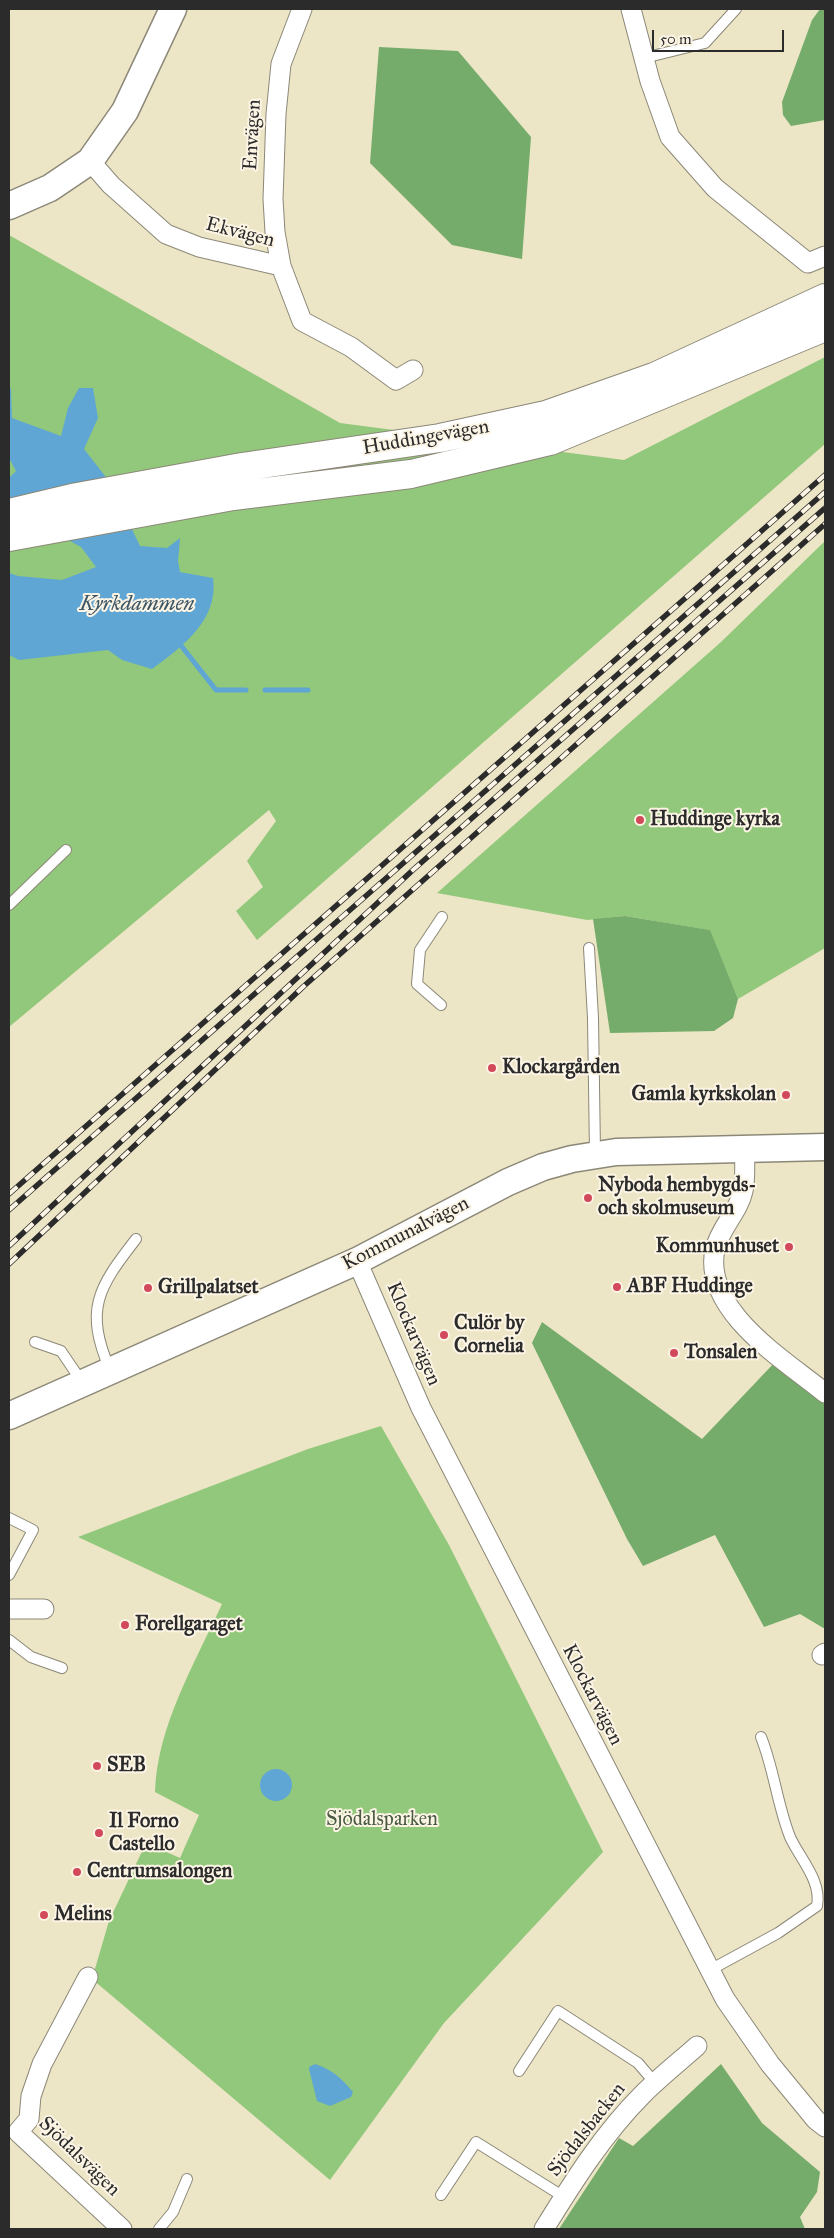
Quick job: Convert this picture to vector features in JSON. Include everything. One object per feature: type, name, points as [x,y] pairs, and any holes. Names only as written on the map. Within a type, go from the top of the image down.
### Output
[{"type":"main road","name":"Huddingevägen","points":[[9,514],[72,498],[232,469],[440,438],[546,416],[654,377],[825,298]]},
{"type":"main road","name":"Huddingevägen","points":[[9,537],[233,496],[411,474],[550,441],[825,326]]},
{"type":"street","points":[[9,206],[50,188],[90,161],[125,111],[173,9]]},
{"type":"street","name":"Envägen","points":[[281,266],[275,232],[273,199],[276,114],[281,64],[302,9]]},
{"type":"street","points":[[631,9],[644,58],[670,137],[714,188],[817,259]]},
{"type":"street","name":"Ekvägen","points":[[90,161],[110,185],[166,234],[199,247],[281,266],[302,321],[351,348],[396,380],[413,370]]},
{"type":"street","name":"Kommunalvägen","points":[[9,1416],[357,1261],[508,1182],[543,1167],[595,1153],[825,1147]]},
{"type":"street","points":[[745,1149],[743,1191],[716,1248],[714,1260],[717,1285],[730,1310],[754,1335],[825,1394]]},
{"type":"street","name":"Klockarvägen","points":[[357,1261],[421,1408],[725,1999],[770,2064],[816,2120],[825,2128]]},
{"type":"street","points":[[9,1609],[44,1609]]},
{"type":"street","name":"Sjödalsvägen","points":[[88,1978],[42,2064],[31,2096],[29,2118],[18,2132],[122,2229]]},
{"type":"street","name":"Sjödalsbacken","points":[[544,2229],[602,2141],[655,2083],[697,2046]]},
{"type":"lane","points":[[644,58],[705,43],[736,9]]},
{"type":"lane","points":[[9,905],[66,850]]},
{"type":"lane","points":[[440,1005],[417,984],[420,950],[442,917]]},
{"type":"lane","points":[[589,948],[593,1018],[595,1153]]},
{"type":"lane","points":[[110,1370],[99,1345],[96,1331],[97,1304],[112,1269],[136,1239]]},
{"type":"lane","points":[[35,1342],[61,1352],[82,1382]]},
{"type":"lane","points":[[9,1518],[34,1530],[9,1576]]},
{"type":"lane","points":[[9,1640],[31,1657],[62,1668]]},
{"type":"lane","points":[[710,1970],[778,1933],[817,1906],[819,1894],[791,1837],[778,1798],[770,1759],[761,1737]]},
{"type":"lane","points":[[519,2071],[558,2011],[638,2063],[655,2083]]},
{"type":"lane","points":[[441,2195],[476,2142],[564,2197]]},
{"type":"lane","points":[[159,2229],[174,2212],[187,2179]]},
{"type":"green space","points":[[820,9],[825,9],[825,120],[791,126],[783,115],[782,102],[812,20]]},
{"type":"green space","points":[[379,47],[458,51],[531,137],[522,259],[452,245],[370,163]]},
{"type":"green space","points":[[9,235],[340,423],[624,460],[825,357],[825,444],[257,940],[236,911],[263,887],[247,861],[276,821],[269,810],[9,1027]]},
{"type":"green space","points":[[825,541],[825,948],[738,999],[709,930],[625,916],[587,920],[437,893],[721,642]]},
{"type":"green space","points":[[625,916],[710,930],[738,999],[733,1018],[714,1031],[610,1033],[593,919]]},
{"type":"green space","points":[[542,1322],[702,1439],[777,1360],[825,1404],[825,1629],[800,1614],[764,1627],[715,1535],[643,1566],[627,1539],[532,1343]]},
{"type":"green space","name":"Sjödalsparken","points":[[381,1426],[449,1545],[603,1852],[444,2023],[330,2180],[92,1979],[109,1921],[146,1843],[180,1858],[199,1815],[155,1792],[157,1767],[170,1719],[179,1695],[222,1604],[78,1537],[308,1449]]},
{"type":"green space","points":[[721,2064],[762,2123],[820,2172],[817,2192],[800,2217],[805,2229],[559,2229],[619,2138],[633,2146]]},
{"type":"water","name":"Kyrkdammen","points":[[9,387],[11,389],[12,418],[61,436],[68,408],[79,388],[93,388],[98,418],[84,449],[109,481],[140,546],[167,548],[180,538],[178,561],[180,572],[213,578],[213,593],[210,607],[196,631],[186,642],[152,669],[122,660],[108,650],[19,660],[9,655],[9,573],[18,576],[62,580],[96,567],[81,547],[23,515],[9,502],[9,478],[16,471],[9,458]]},
{"type":"water","points":[[276,1769],[287,1774],[292,1785],[287,1796],[276,1801],[265,1796],[260,1785],[265,1774]]},
{"type":"water","points":[[315,2064],[332,2072],[340,2079],[353,2092],[351,2097],[330,2106],[317,2101],[309,2069],[309,2067]]},
{"type":"waterway","points":[[179,643],[216,690],[246,690]]},
{"type":"waterway","points":[[265,690],[308,690]]},
{"type":"railway","points":[[9,1194],[825,475]]},
{"type":"railway","points":[[9,1210],[825,492]]},
{"type":"railway","points":[[9,1246],[414,869],[825,508]]},
{"type":"railway","points":[[9,1264],[304,986],[825,524]]},
{"type":"place","name":"Huddinge kyrka","points":[[640,820]]},
{"type":"place","name":"Klockargården","points":[[492,1068]]},
{"type":"place","name":"Gamla kyrkskolan","points":[[786,1095]]},
{"type":"place","name":"Nyboda hembygds- och skolmuseum","points":[[588,1198]]},
{"type":"place","name":"Kommunhuset","points":[[789,1247]]},
{"type":"place","name":"ABF Huddinge","points":[[617,1287]]},
{"type":"place","name":"Grillpalatset","points":[[148,1288]]},
{"type":"place","name":"Culör by Cornelia","points":[[444,1335]]},
{"type":"place","name":"Tonsalen","points":[[674,1353]]},
{"type":"place","name":"Forellgaraget","points":[[125,1625]]},
{"type":"place","name":"SEB","points":[[97,1766]]},
{"type":"place","name":"Il Forno Castello","points":[[99,1833]]},
{"type":"place","name":"Centrumsalongen","points":[[77,1872]]},
{"type":"place","name":"Melins","points":[[44,1915]]}]
